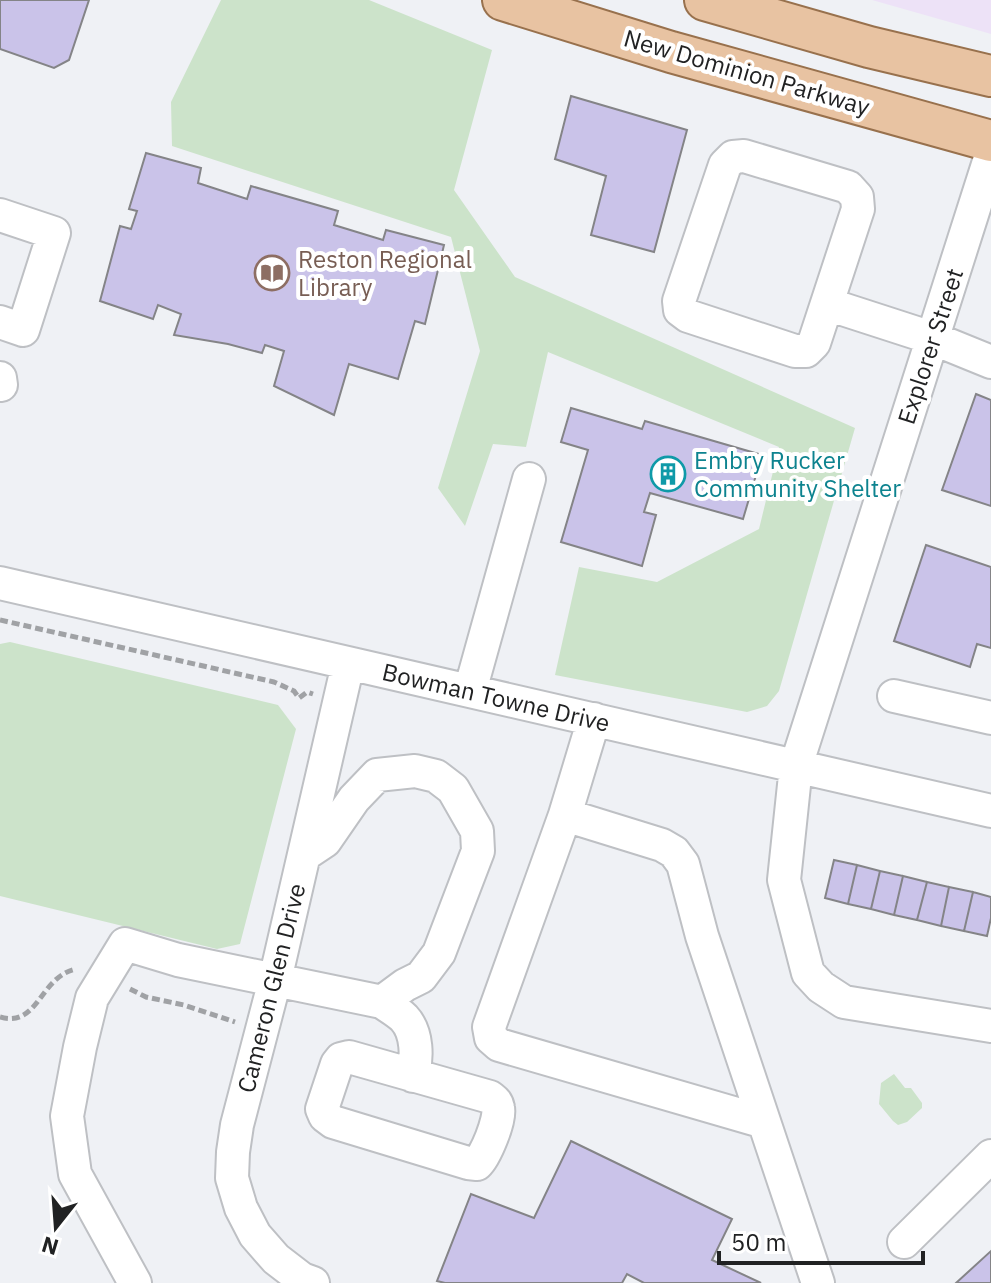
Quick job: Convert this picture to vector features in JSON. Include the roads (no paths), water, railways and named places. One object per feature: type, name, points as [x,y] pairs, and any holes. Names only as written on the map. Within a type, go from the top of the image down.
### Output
[{"type":"main road","name":"New Dominion Parkway","points":[[503,0],[671,52],[991,141]]},
{"type":"main road","points":[[705,0],[869,47],[991,76]]},
{"type":"street","name":"Explorer Street","points":[[991,155],[796,766],[784,880],[808,973],[821,987],[844,1002],[991,1026]]},
{"type":"street","points":[[744,156],[848,187],[857,197],[858,209],[827,304],[814,343],[806,351],[795,351],[688,316],[680,310],[679,301],[725,165],[733,157],[744,156]]},
{"type":"street","points":[[0,215],[54,233],[23,330],[0,322]]},
{"type":"street","points":[[827,304],[932,338],[991,362]]},
{"type":"street","points":[[470,691],[529,479]]},
{"type":"street","name":"Bowman Towne Drive","points":[[0,583],[991,811]]},
{"type":"street","name":"Cameron Glen Drive","points":[[313,1283],[302,1279],[276,1259],[255,1235],[241,1208],[232,1178],[237,1125],[263,1031],[348,664]]},
{"type":"street","points":[[894,696],[991,718]]},
{"type":"street","points":[[594,719],[565,815],[489,1027],[491,1038],[499,1045],[764,1122]]},
{"type":"street","points":[[304,855],[325,841],[354,799],[377,775],[415,771],[436,776],[453,789],[477,831],[478,851],[439,953],[421,977],[382,1002]]},
{"type":"street","points":[[565,815],[662,845],[674,852],[683,864],[702,936],[818,1283]]},
{"type":"street","points":[[135,1283],[75,1174],[67,1116],[92,998],[125,944],[178,960],[382,1002],[405,1019],[415,1040],[413,1076]]},
{"type":"street","points":[[349,1057],[413,1076],[490,1097],[497,1103],[500,1112],[484,1158],[477,1164],[333,1122],[322,1109],[341,1059],[349,1057]]},
{"type":"street","points":[[904,1242],[991,1156]]},
{"type":"place","name":"Reston Regional Library","points":[[272,273]]},
{"type":"place","name":"Embry Rucker Community Shelter","points":[[668,474]]}]
